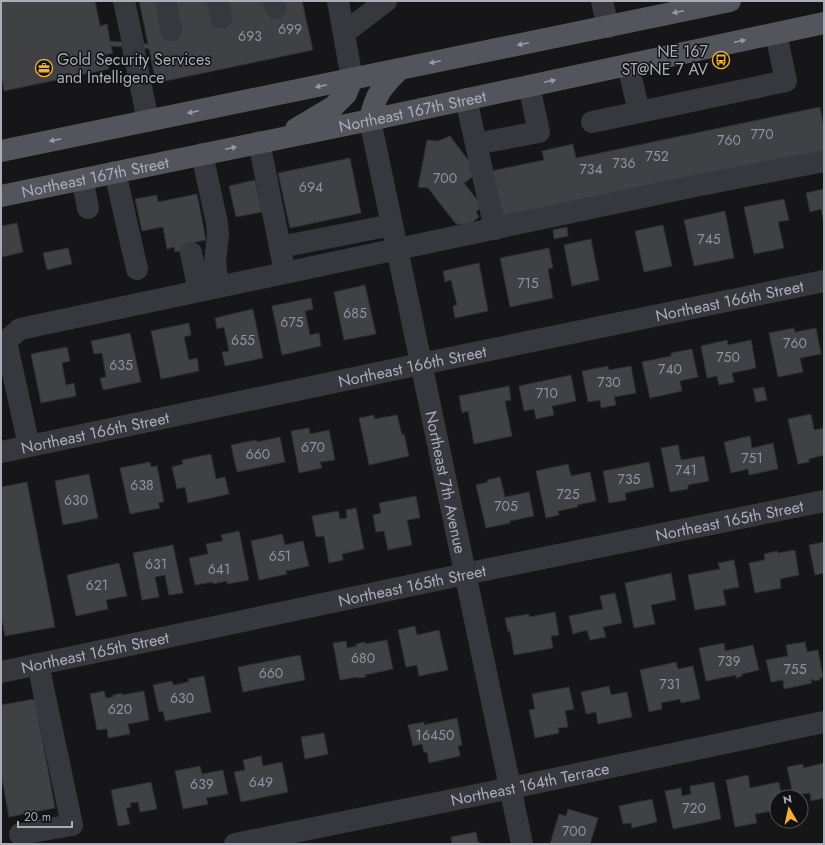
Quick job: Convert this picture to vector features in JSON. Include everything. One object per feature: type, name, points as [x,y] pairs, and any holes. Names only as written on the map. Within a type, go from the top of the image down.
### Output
[{"type":"main road","points":[[1,151],[730,1]]},
{"type":"main road","name":"Northeast 167th Street","points":[[1,196],[370,120],[824,23]]},
{"type":"main road","points":[[370,120],[373,105],[378,93],[387,81],[400,69]]},
{"type":"main road","points":[[270,140],[333,108],[346,94],[352,79]]},
{"type":"street","points":[[124,1],[148,121]]},
{"type":"street","points":[[166,1],[172,30]]},
{"type":"street","points":[[338,1],[352,79]]},
{"type":"street","points":[[344,34],[386,1]]},
{"type":"street","points":[[602,1],[608,26]]},
{"type":"street","points":[[592,122],[786,81],[776,34]]},
{"type":"street","points":[[628,65],[639,112]]},
{"type":"street","points":[[491,141],[539,132],[529,86]]},
{"type":"street","points":[[466,99],[494,228]]},
{"type":"street","name":"Northeast 7th Avenue","points":[[370,120],[522,844]]},
{"type":"street","points":[[270,140],[280,248],[285,273]]},
{"type":"street","points":[[202,154],[217,223],[218,235],[215,261],[208,289]]},
{"type":"street","points":[[28,446],[6,341],[20,329],[695,186],[824,161]]},
{"type":"street","points":[[115,172],[136,269]]},
{"type":"street","points":[[82,179],[88,208]]},
{"type":"street","points":[[280,248],[392,225]]},
{"type":"street","points":[[191,254],[208,289]]},
{"type":"street","name":"Northeast 166th Street","points":[[1,452],[824,281]]},
{"type":"street","name":"Northeast 165th Street","points":[[1,672],[465,574],[824,501]]},
{"type":"street","points":[[20,834],[72,825],[38,664]]},
{"type":"street","name":"Northeast 164th Terrace","points":[[235,844],[824,722]]},
{"type":"building","points":[[1,1],[95,1],[100,26],[107,24],[110,41],[148,44],[139,1],[302,1],[313,50],[156,83],[149,49],[111,46],[113,53],[105,55],[109,69],[4,91],[2,79],[1,80]]},
{"type":"building","points":[[820,107],[824,128],[824,153],[501,221],[491,171],[544,160],[542,151],[573,144],[576,158]]},
{"type":"building","points":[[450,136],[478,173],[464,183],[482,206],[476,212],[479,217],[465,228],[461,224],[456,224],[428,188],[418,187],[427,140],[438,141]]},
{"type":"building","points":[[350,158],[361,213],[290,228],[278,173]]},
{"type":"building","points":[[255,180],[262,212],[236,217],[229,186]]},
{"type":"building","points":[[824,189],[824,223],[821,209],[810,212],[806,193]]},
{"type":"building","points":[[197,194],[206,240],[195,242],[196,248],[175,252],[174,247],[167,249],[163,227],[142,231],[135,199],[157,195],[158,202]]},
{"type":"building","points":[[784,199],[789,220],[778,222],[784,248],[754,254],[744,207]]},
{"type":"building","points":[[725,211],[734,258],[694,266],[684,220]]},
{"type":"building","points":[[17,223],[23,252],[2,257],[1,226]]},
{"type":"building","points":[[663,225],[672,266],[644,272],[635,231]]},
{"type":"building","points":[[567,227],[568,236],[554,239],[553,230]]},
{"type":"building","points":[[591,239],[599,280],[572,286],[564,245]]},
{"type":"building","points":[[68,248],[72,264],[47,270],[43,253]]},
{"type":"building","points":[[549,248],[553,268],[548,269],[553,298],[510,307],[500,258]]},
{"type":"building","points":[[479,263],[488,311],[455,318],[453,306],[457,305],[451,280],[445,282],[443,271]]},
{"type":"building","points":[[365,285],[376,334],[344,340],[334,292]]},
{"type":"building","points":[[311,298],[313,309],[305,311],[310,335],[319,333],[321,346],[282,355],[272,306]]},
{"type":"building","points":[[253,309],[263,358],[225,366],[222,352],[229,351],[224,327],[217,329],[215,318]]},
{"type":"building","points":[[189,323],[191,335],[184,337],[189,360],[197,358],[199,371],[161,379],[151,331]]},
{"type":"building","points":[[794,328],[795,332],[816,328],[821,354],[800,358],[803,372],[778,377],[769,333]]},
{"type":"building","points":[[130,333],[141,382],[103,390],[100,378],[106,377],[102,353],[94,354],[91,341]]},
{"type":"building","points":[[727,340],[728,345],[751,340],[756,368],[732,373],[734,382],[719,385],[717,376],[707,378],[701,346]]},
{"type":"building","points":[[67,347],[70,361],[62,363],[66,385],[74,383],[76,396],[41,403],[31,354]]},
{"type":"building","points":[[692,349],[698,377],[680,381],[682,391],[650,398],[642,362],[671,356],[671,353]]},
{"type":"building","points":[[608,366],[609,370],[631,366],[636,393],[614,397],[616,405],[601,408],[600,400],[588,402],[582,371]]},
{"type":"building","points":[[571,375],[576,401],[552,406],[554,415],[536,419],[534,409],[524,411],[519,386]]},
{"type":"building","points":[[509,386],[511,400],[505,401],[512,436],[474,444],[468,411],[462,413],[459,396]]},
{"type":"building","points":[[764,387],[767,400],[756,402],[753,389]]},
{"type":"building","points":[[811,414],[814,430],[824,428],[824,455],[809,459],[809,462],[798,464],[788,419]]},
{"type":"building","points":[[374,415],[374,419],[397,415],[402,435],[404,434],[409,456],[369,465],[359,418]]},
{"type":"building","points":[[309,428],[310,434],[329,430],[335,460],[320,462],[322,468],[299,473],[291,431]]},
{"type":"building","points":[[750,436],[752,448],[773,443],[778,469],[749,475],[748,469],[731,473],[724,442]]},
{"type":"building","points":[[280,437],[285,462],[237,472],[231,445],[256,440],[257,442]]},
{"type":"building","points":[[678,445],[681,460],[704,456],[709,481],[688,485],[688,489],[670,492],[661,448]]},
{"type":"building","points":[[211,454],[216,479],[225,477],[229,494],[188,503],[185,487],[177,489],[172,467],[183,464],[182,460]]},
{"type":"building","points":[[150,462],[151,467],[157,466],[164,502],[158,503],[160,508],[130,514],[120,468]]},
{"type":"building","points":[[649,462],[654,487],[625,493],[626,500],[609,503],[603,471]]},
{"type":"building","points":[[568,464],[571,476],[590,472],[596,501],[577,505],[578,507],[558,511],[559,515],[546,518],[536,471]]},
{"type":"building","points":[[89,474],[98,518],[63,525],[55,481]]},
{"type":"building","points":[[500,477],[505,497],[529,492],[534,516],[486,528],[476,485],[488,482],[487,480]]},
{"type":"building","points":[[27,482],[55,627],[5,636],[1,615],[1,487]]},
{"type":"building","points":[[416,496],[420,518],[407,520],[412,545],[388,550],[384,531],[376,532],[373,515],[381,513],[379,503]]},
{"type":"building","points":[[356,508],[364,549],[342,554],[343,560],[329,563],[324,536],[316,537],[312,516],[338,511],[340,519],[347,518],[346,510]]},
{"type":"building","points":[[239,531],[249,580],[227,584],[227,581],[213,584],[213,582],[195,585],[189,558],[208,554],[206,544],[223,541],[221,535]]},
{"type":"building","points":[[282,534],[285,545],[303,541],[309,566],[286,571],[287,574],[259,580],[251,541]]},
{"type":"building","points":[[824,542],[824,573],[815,575],[809,545]]},
{"type":"building","points":[[173,545],[183,593],[169,595],[165,575],[155,577],[159,597],[142,600],[133,553]]},
{"type":"building","points":[[795,550],[799,575],[780,579],[781,588],[755,593],[749,563],[765,560],[764,554],[777,551],[778,553]]},
{"type":"building","points":[[734,560],[739,587],[723,590],[726,605],[695,610],[688,575],[720,569],[718,563]]},
{"type":"building","points":[[119,563],[127,596],[106,600],[108,609],[76,616],[67,575]]},
{"type":"building","points":[[671,573],[676,600],[651,605],[655,624],[634,628],[625,583]]},
{"type":"building","points":[[615,593],[622,623],[603,627],[606,637],[590,640],[587,630],[573,634],[569,616],[603,609],[600,596]]},
{"type":"building","points":[[555,612],[559,635],[551,636],[553,648],[514,655],[510,631],[508,632],[505,618],[529,614],[529,617]]},
{"type":"building","points":[[415,626],[417,635],[439,630],[448,670],[419,676],[417,665],[406,667],[398,630]]},
{"type":"building","points":[[387,640],[393,669],[365,675],[366,677],[340,680],[333,643],[346,641],[347,648],[357,646],[356,644],[365,642],[365,644]]},
{"type":"building","points":[[805,642],[807,652],[818,650],[823,677],[820,678],[820,680],[811,680],[812,683],[784,689],[783,680],[771,682],[766,660],[788,656],[786,645]]},
{"type":"building","points":[[724,643],[725,651],[753,645],[759,670],[742,674],[742,676],[736,678],[736,675],[706,681],[699,648]]},
{"type":"building","points":[[300,655],[305,680],[243,692],[238,667]]},
{"type":"building","points":[[676,662],[678,669],[693,666],[700,699],[681,703],[680,699],[661,703],[662,709],[649,712],[640,670]]},
{"type":"building","points":[[204,676],[211,712],[165,721],[163,711],[159,712],[153,685],[172,681],[173,685],[189,682],[188,679]]},
{"type":"building","points":[[609,686],[611,695],[627,692],[632,717],[598,724],[596,712],[586,714],[581,692]]},
{"type":"building","points":[[569,687],[574,709],[565,711],[568,727],[558,728],[559,733],[535,738],[529,710],[535,709],[532,694]]},
{"type":"building","points":[[104,691],[106,698],[122,693],[122,695],[144,691],[149,720],[128,724],[130,734],[108,738],[107,729],[97,730],[90,694]]},
{"type":"building","points":[[35,699],[55,808],[9,817],[1,773],[1,705]]},
{"type":"building","points":[[457,718],[462,745],[458,746],[460,756],[429,763],[427,752],[424,752],[422,744],[413,746],[408,725],[424,722],[424,725]]},
{"type":"building","points":[[324,733],[328,754],[305,759],[301,737]]},
{"type":"building","points":[[261,756],[263,766],[282,762],[288,792],[241,802],[234,772],[245,770],[243,760]]},
{"type":"building","points":[[824,763],[824,798],[811,801],[809,789],[792,789],[787,767],[803,764],[803,768]]},
{"type":"building","points":[[200,766],[202,774],[223,770],[228,794],[206,798],[208,804],[183,809],[175,771]]},
{"type":"building","points":[[748,775],[750,788],[779,782],[780,789],[769,789],[769,811],[755,814],[757,823],[735,827],[726,780]]},
{"type":"building","points":[[151,782],[157,809],[140,812],[138,802],[130,803],[131,807],[126,808],[130,824],[118,826],[111,790]]},
{"type":"building","points":[[714,782],[721,819],[673,829],[665,791],[681,788],[682,796],[691,794],[690,786]]},
{"type":"building","points":[[652,799],[657,822],[632,828],[631,823],[623,824],[619,806]]},
{"type":"building","points":[[568,809],[598,818],[590,844],[550,844],[559,814],[566,816]]},
{"type":"building","points":[[476,832],[478,842],[481,844],[452,844],[451,837]]},
{"type":"place","name":"NE 167 ST@NE 7 AV","points":[[721,60]]},
{"type":"place","name":"Gold Security Services and Intelligence","points":[[44,68]]}]
